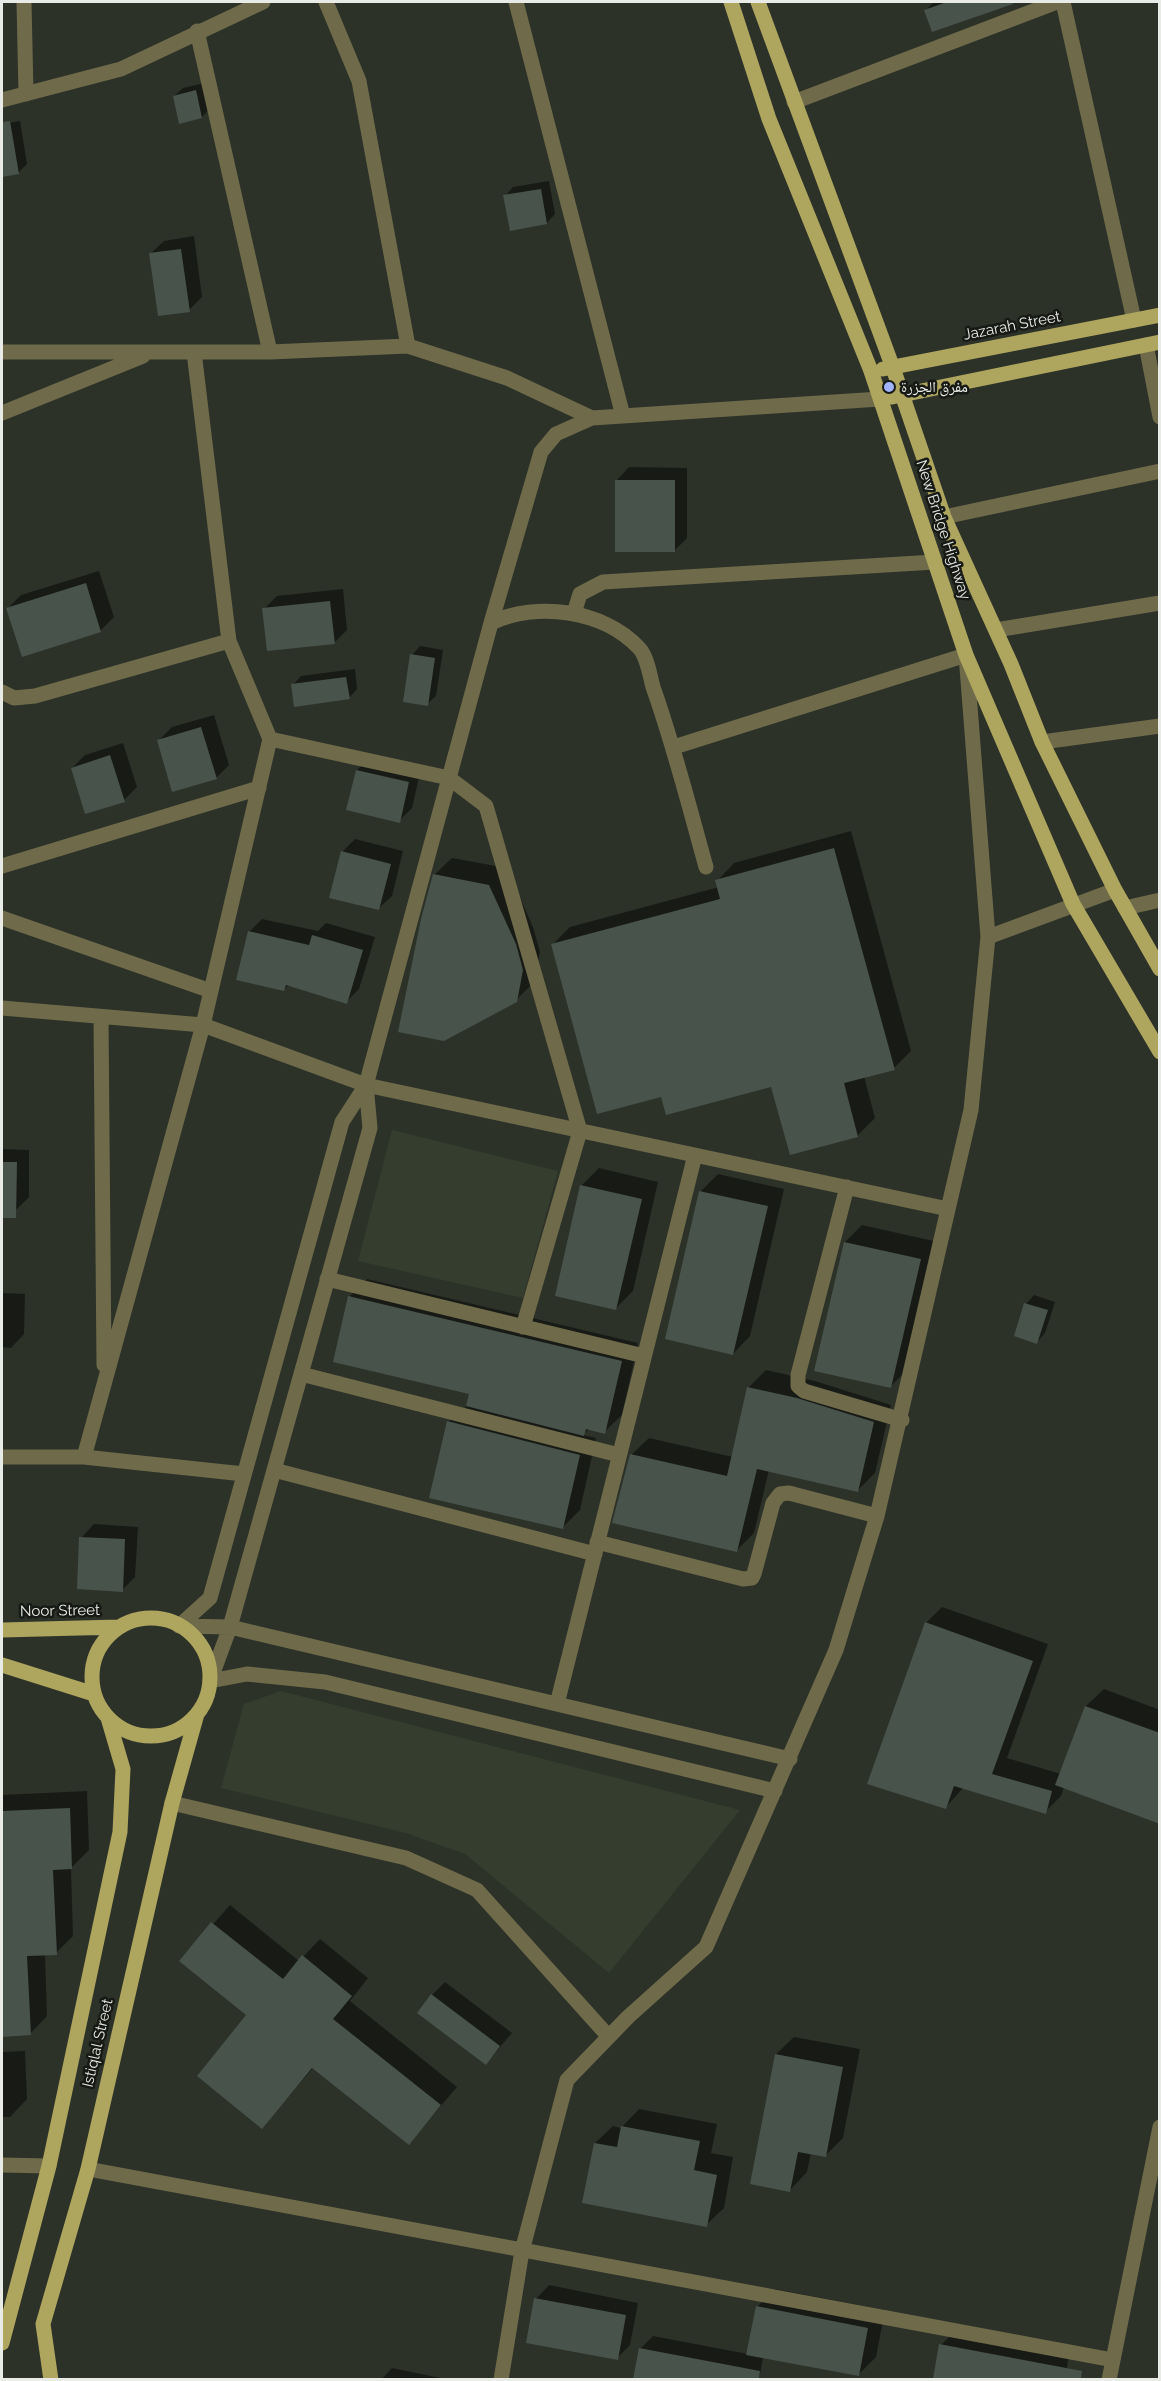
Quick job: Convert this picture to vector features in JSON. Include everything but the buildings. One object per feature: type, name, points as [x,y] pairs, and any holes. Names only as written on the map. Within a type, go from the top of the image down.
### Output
[{"type":"main road","name":"New Bridge Highway","points":[[731,2],[769,118],[871,371],[966,655],[1073,904],[1160,1052]]},
{"type":"main road","name":"New Bridge Highway","points":[[758,2],[893,368],[944,517],[996,630],[1042,742],[1116,891],[1160,969]]},
{"type":"main road","name":"Jazarah Street","points":[[871,371],[1160,315]]},
{"type":"main road","points":[[880,399],[1153,343]]},
{"type":"main road","points":[[149,1618],[180,1626],[193,1636],[203,1649],[208,1664],[210,1681],[204,1704],[197,1714],[182,1727],[164,1735],[144,1736],[124,1730],[108,1718],[94,1694],[92,1675],[96,1657],[105,1640],[119,1627],[149,1618]]},
{"type":"main road","name":"Noor Street","points":[[2,1630],[119,1627]]},
{"type":"main road","points":[[2,1665],[94,1694]]},
{"type":"main road","name":"Istiqlal Street","points":[[51,2379],[43,2324],[88,2169],[172,1803],[197,1714]]},
{"type":"main road","name":"Istiqlal Street","points":[[2,2343],[49,2166],[120,1832],[123,1769],[108,1718]]},
{"type":"street","points":[[24,2],[26,94]]},
{"type":"street","points":[[2,100],[121,69],[244,5],[263,2]]},
{"type":"street","points":[[326,2],[359,81],[408,346]]},
{"type":"street","points":[[516,2],[623,416]]},
{"type":"street","points":[[794,102],[1057,2]]},
{"type":"street","points":[[1063,2],[1134,320]]},
{"type":"street","points":[[197,31],[270,352]]},
{"type":"street","points":[[1153,343],[1160,417]]},
{"type":"street","points":[[2,352],[270,352],[408,346],[507,378],[592,418]]},
{"type":"street","points":[[2,413],[152,352]]},
{"type":"street","points":[[84,1457],[203,1025],[270,739],[229,642],[194,352]]},
{"type":"street","points":[[180,1626],[210,1598],[342,1122],[366,1085],[491,624],[541,452],[555,434],[592,418],[880,399]]},
{"type":"street","points":[[944,517],[1160,471]]},
{"type":"street","points":[[574,613],[580,594],[603,582],[935,562]]},
{"type":"street","points":[[996,630],[1160,603]]},
{"type":"street","points":[[491,624],[509,614],[541,611],[574,613],[608,626],[640,649],[674,747],[705,867]]},
{"type":"street","points":[[2,692],[14,698],[36,696],[229,642]]},
{"type":"street","points":[[501,2379],[522,2251],[567,2080],[609,2037],[706,1947],[836,1650],[877,1516],[902,1420],[971,1110],[988,938],[966,655],[674,747]]},
{"type":"street","points":[[1042,742],[1160,726]]},
{"type":"street","points":[[270,739],[449,778],[486,806],[580,1131],[523,1327]]},
{"type":"street","points":[[2,866],[259,788]]},
{"type":"street","points":[[988,938],[1073,904],[1116,891]]},
{"type":"street","points":[[1125,908],[1160,900]]},
{"type":"street","points":[[2,918],[211,991]]},
{"type":"street","points":[[2,1008],[203,1025],[366,1085],[948,1209]]},
{"type":"street","points":[[101,1017],[105,1383]]},
{"type":"street","points":[[210,1681],[230,1627],[370,1128],[366,1085]]},
{"type":"street","points":[[557,1704],[695,1155]]},
{"type":"street","points":[[847,1187],[798,1375],[798,1386],[804,1391],[902,1420]]},
{"type":"street","points":[[327,1279],[644,1356]]},
{"type":"street","points":[[301,1374],[619,1455]]},
{"type":"street","points":[[2,1457],[84,1457],[244,1474]]},
{"type":"street","points":[[274,1470],[596,1548],[743,1579],[752,1578],[754,1574],[773,1503],[780,1494],[789,1492],[877,1516]]},
{"type":"street","points":[[180,1626],[230,1627],[790,1759]]},
{"type":"street","points":[[210,1681],[247,1674],[325,1682],[775,1791]]},
{"type":"street","points":[[172,1803],[406,1858],[477,1890],[609,2037]]},
{"type":"street","points":[[1109,2379],[1160,2127]]},
{"type":"street","points":[[2,2165],[49,2166]]},
{"type":"street","points":[[88,2169],[1113,2360]]},
{"type":"shaded area","points":[[392,1130],[558,1171],[523,1298],[358,1261]]},
{"type":"shaded area","points":[[281,1691],[740,1810],[609,1973],[465,1854],[406,1833],[221,1788],[244,1704]]},
{"type":"place","name":"مفرق الجزرة","points":[[889,387]]}]
